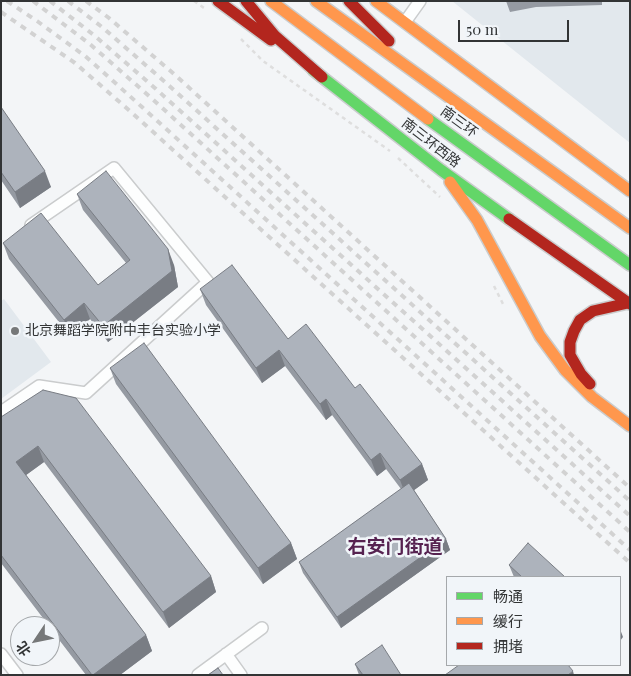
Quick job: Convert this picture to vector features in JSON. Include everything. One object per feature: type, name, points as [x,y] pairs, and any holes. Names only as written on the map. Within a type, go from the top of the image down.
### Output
[{"type":"main road","name":"南三环西路","points":[[218,1],[322,77],[441,170],[629,304]]},
{"type":"main road","points":[[246,1],[275,36],[322,77]]},
{"type":"main road","name":"南三环","points":[[271,1],[450,135],[630,265]]},
{"type":"main road","name":"南三环","points":[[316,1],[630,228]]},
{"type":"main road","points":[[349,1],[401,53],[464,108]]},
{"type":"main road","points":[[376,1],[630,191]]},
{"type":"main road","points":[[441,170],[477,220],[540,336],[565,370],[592,397],[630,426]]},
{"type":"main road","points":[[598,205],[630,222]]},
{"type":"main road","points":[[629,304],[593,311],[580,320],[570,342],[570,355],[581,374],[600,395],[630,417]]},
{"type":"street","points":[[405,22],[420,1]]},
{"type":"street","points":[[1,412],[39,386],[86,393],[208,282],[114,168],[25,229]]},
{"type":"street","points":[[198,675],[262,628]]},
{"type":"street","points":[[1,654],[17,675]]},
{"type":"street","points":[[226,654],[241,675]]},
{"type":"path","points":[[194,1],[208,12]]},
{"type":"path","points":[[236,34],[263,61],[395,155],[444,200]]},
{"type":"path","points":[[490,279],[507,310]]},
{"type":"shaded area","points":[[452,1],[630,1],[630,143]]},
{"type":"shaded area","name":"北京舞蹈学院附中丰台实验小学","points":[[4,299],[51,362],[1,399],[1,301]]},
{"type":"building","points":[[1,107],[45,171],[15,192],[1,172]]},
{"type":"building","points":[[106,171],[168,249],[172,271],[103,326],[84,303],[64,320],[3,243],[41,213],[98,285],[130,260],[77,194]]},
{"type":"building","points":[[232,265],[288,339],[306,324],[355,388],[360,384],[422,464],[400,480],[380,453],[371,460],[326,399],[320,404],[279,350],[256,368],[200,289]]},
{"type":"building","points":[[144,343],[291,543],[258,568],[110,368]]},
{"type":"building","points":[[43,390],[76,398],[211,576],[163,612],[38,446],[16,462],[146,635],[93,675],[60,633],[60,616],[47,616],[1,555],[1,417]]},
{"type":"building","points":[[409,483],[446,539],[337,617],[299,562]]},
{"type":"building","points":[[528,543],[564,576],[521,576],[509,565]]},
{"type":"building","points":[[382,645],[401,675],[363,675],[355,664]]},
{"type":"building","points":[[458,666],[569,666],[573,671],[568,675],[445,675]]},
{"type":"building","points":[[218,668],[223,675],[208,675]]},
{"type":"railway","points":[[7,1],[85,56],[630,550]]},
{"type":"railway","points":[[33,1],[91,45],[149,96],[630,532]]},
{"type":"railway","points":[[50,1],[95,36],[156,89],[630,516]]},
{"type":"railway","points":[[68,1],[102,27],[165,82],[630,501]]},
{"type":"railway","points":[[86,1],[109,18],[174,74],[630,488]]},
{"type":"railway","points":[[1,12],[75,63],[131,112],[630,563]]},
{"type":"traffic: fast","points":[[313,70],[441,170],[509,219]]},
{"type":"traffic: fast","points":[[428,119],[630,265]]},
{"type":"traffic: slow","points":[[271,1],[428,119]]},
{"type":"traffic: slow","points":[[316,1],[630,228]]},
{"type":"traffic: slow","points":[[376,1],[630,191]]},
{"type":"traffic: slow","points":[[450,182],[477,220],[540,336],[565,370],[592,397],[630,426]]},
{"type":"traffic: jam","points":[[218,1],[271,40]]},
{"type":"traffic: jam","points":[[246,1],[275,36],[322,77]]},
{"type":"traffic: jam","points":[[349,1],[389,41]]},
{"type":"traffic: jam","points":[[509,219],[630,304]]},
{"type":"traffic: jam","points":[[590,384],[581,374],[570,355],[570,342],[574,331],[580,320],[593,311],[628,303]]},
{"type":"place","name":"北京舞蹈学院附中丰台实验小学","points":[[15,331]]},
{"type":"district","name":"右安门街道","points":[[395,547]]}]
